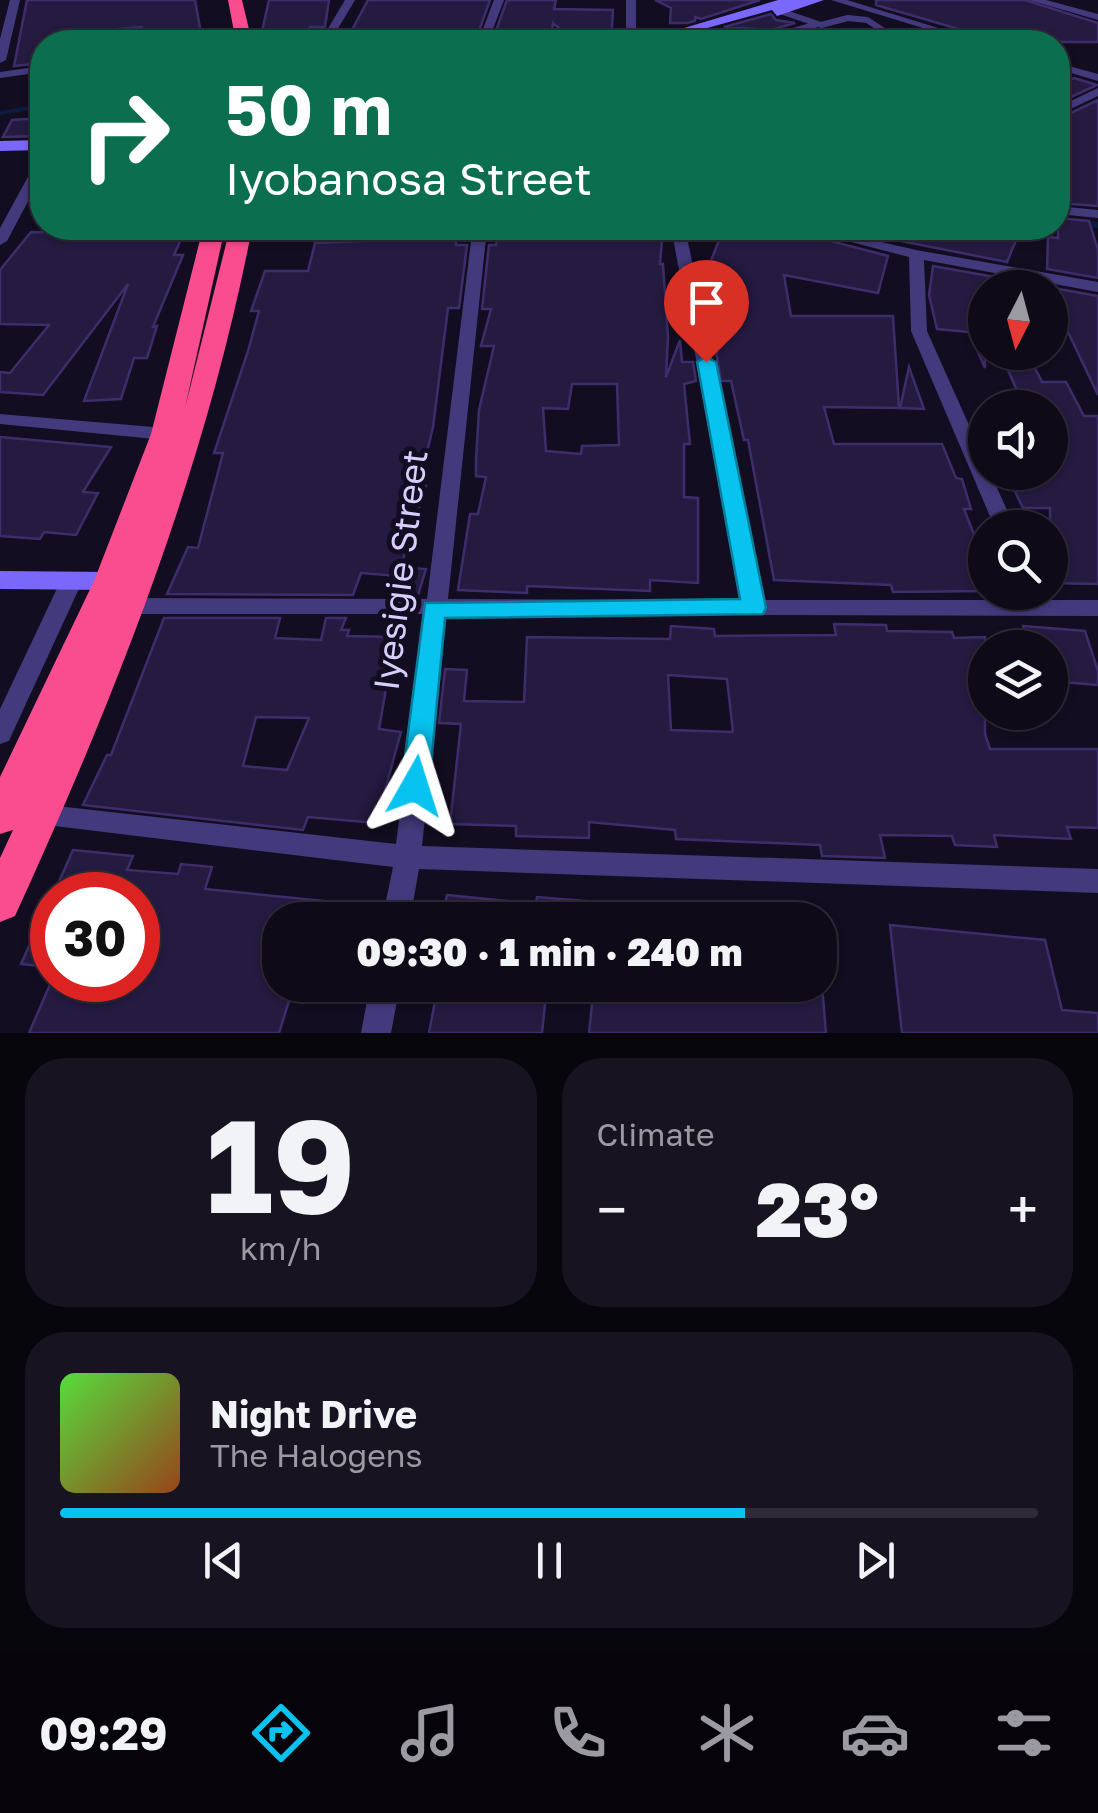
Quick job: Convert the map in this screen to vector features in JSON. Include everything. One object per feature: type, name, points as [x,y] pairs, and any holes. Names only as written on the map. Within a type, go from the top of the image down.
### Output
[{"type":"highway","points":[[219,0],[223,28]]},
{"type":"highway","points":[[235,0],[241,30]]},
{"type":"highway","points":[[0,903],[39,815],[118,593],[164,434],[228,240]]},
{"type":"highway","points":[[0,818],[118,593],[198,414],[226,314],[230,240]]},
{"type":"street","points":[[0,60],[15,0]]},
{"type":"street","points":[[332,30],[350,0]]},
{"type":"street","points":[[488,30],[500,0]]},
{"type":"street","points":[[631,0],[632,30]]},
{"type":"street","points":[[684,30],[792,0]]},
{"type":"street","points":[[715,30],[818,0]]},
{"type":"street","points":[[836,0],[938,30]]},
{"type":"street","points":[[1034,0],[1098,16]]},
{"type":"street","points":[[1058,6],[1071,0]]},
{"type":"street","points":[[1070,70],[1098,78]]},
{"type":"street","points":[[0,75],[30,71]]},
{"type":"street","points":[[1070,105],[1098,92]]},
{"type":"street","points":[[0,146],[30,145]]},
{"type":"street","points":[[0,241],[30,186]]},
{"type":"street","points":[[1070,211],[1098,214]]},
{"type":"street","name":"Iyesigie Street","points":[[399,902],[408,857],[479,240]]},
{"type":"street","points":[[680,240],[754,608]]},
{"type":"street","points":[[856,240],[1098,287]]},
{"type":"street","points":[[916,254],[918,331],[997,510]]},
{"type":"street","points":[[0,418],[164,434]]},
{"type":"street","points":[[0,580],[72,580],[118,593],[434,609],[754,608],[968,602]]},
{"type":"street","points":[[0,734],[72,580]]},
{"type":"street","points":[[1068,604],[1098,608]]},
{"type":"street","points":[[39,815],[408,857],[1098,880]]},
{"type":"street","points":[[376,1033],[382,1002]]},
{"type":"lane","points":[[780,12],[821,25]]},
{"type":"lane","points":[[798,30],[848,18],[867,20],[886,30]]},
{"type":"building","points":[[27,0],[195,0],[200,30],[30,30],[30,64],[14,66]]},
{"type":"building","points":[[269,0],[329,0],[325,27],[262,30]]},
{"type":"building","points":[[368,0],[490,0],[479,30],[352,30]]},
{"type":"building","points":[[507,0],[556,0],[554,9],[613,10],[612,30],[561,30],[553,23],[552,30],[496,30]]},
{"type":"building","points":[[655,0],[760,0],[701,19],[695,17],[695,21],[670,23],[671,8]]},
{"type":"building","points":[[876,0],[1025,0],[1098,23],[1098,42],[1070,42],[1070,30],[962,30],[876,5]]},
{"type":"building","points":[[771,14],[776,20],[795,23],[771,30],[724,27]]},
{"type":"building","points":[[1074,78],[1097,85],[1070,97],[1070,80]]},
{"type":"building","points":[[1098,100],[1098,206],[1070,204],[1070,113]]},
{"type":"building","points":[[30,119],[30,136],[3,137],[12,120]]},
{"type":"building","points":[[1070,219],[1089,221],[1098,250],[1098,278],[1047,269],[1048,240],[1070,240]]},
{"type":"building","points":[[30,233],[30,240],[181,240],[174,255],[183,255],[153,327],[157,326],[147,358],[134,358],[121,399],[84,401],[128,284],[43,395],[0,392],[0,372],[10,373],[49,325],[0,324],[0,270]]},
{"type":"building","points":[[456,240],[456,245],[467,245],[459,308],[448,308],[433,427],[419,486],[426,486],[398,576],[361,573],[353,595],[167,594],[188,547],[198,548],[223,453],[214,453],[248,351],[259,311],[251,311],[265,271],[308,271],[315,243]]},
{"type":"building","points":[[497,240],[662,240],[660,264],[668,337],[666,377],[680,340],[682,362],[693,362],[696,381],[684,384],[690,444],[684,444],[684,497],[698,498],[698,583],[650,580],[650,591],[527,586],[527,593],[458,590],[470,514],[478,514],[486,477],[476,476],[476,459],[479,410],[494,346],[481,346],[491,309],[482,309],[489,245],[496,245]],"holes":[[[572,384],[617,384],[619,445],[582,446],[581,454],[546,451],[543,408],[568,409]]]},
{"type":"building","points":[[719,240],[827,240],[888,256],[878,293],[784,275],[791,316],[893,316],[899,408],[824,407],[834,444],[942,444],[956,478],[962,479],[971,509],[964,509],[968,519],[968,591],[893,592],[891,585],[774,580],[748,440],[744,440],[731,381],[721,381],[710,316],[714,316],[710,263]]},
{"type":"building","points":[[896,240],[1016,240],[1007,262]]},
{"type":"building","points":[[933,266],[968,272],[968,332],[937,329],[929,295]]},
{"type":"building","points":[[1068,291],[1098,296],[1098,395],[1068,332]]},
{"type":"building","points":[[909,367],[924,409],[900,408]]},
{"type":"building","points":[[1008,370],[1036,370],[1042,382],[1066,382],[1084,416],[1098,416],[1098,584],[1068,583],[1068,510],[1023,508],[1014,490],[1068,490],[1068,390],[1017,390]]},
{"type":"building","points":[[0,437],[111,447],[83,492],[98,493],[76,535],[44,532],[40,539],[0,536]]},
{"type":"building","points":[[402,567],[426,569],[418,595],[393,595]]},
{"type":"building","points":[[164,618],[280,618],[275,638],[321,640],[326,618],[346,618],[341,630],[349,630],[347,636],[395,637],[379,729],[401,732],[376,823],[308,817],[303,830],[83,805],[107,755],[111,755]],"holes":[[[256,717],[309,718],[287,770],[243,766]]]},
{"type":"building","points":[[834,624],[886,625],[887,631],[952,632],[954,638],[968,638],[968,730],[985,730],[990,749],[1098,749],[1098,828],[1067,827],[1071,839],[994,835],[997,847],[955,845],[952,836],[880,835],[885,858],[822,856],[820,845],[676,839],[675,830],[589,822],[589,838],[516,836],[516,826],[450,824],[461,724],[439,723],[445,669],[467,670],[464,701],[524,702],[527,637],[670,639],[671,626],[714,629],[715,636],[836,635]],"holes":[[[668,675],[727,679],[733,732],[671,730]]]},
{"type":"building","points":[[1023,626],[1085,631],[1098,671],[1098,685],[1068,682],[1068,630],[1024,630]]},
{"type":"building","points":[[73,850],[133,856],[127,870],[152,872],[63,872]]},
{"type":"building","points":[[181,864],[212,867],[205,889],[335,902],[262,902],[262,1002],[289,1002],[279,1033],[29,1033],[42,1002],[160,1002],[160,873],[178,874]]},
{"type":"building","points":[[447,895],[516,902],[446,902]]},
{"type":"building","points":[[537,897],[598,902],[536,902]]},
{"type":"building","points":[[890,925],[1045,940],[1062,1010],[1098,1013],[1098,1033],[902,1033]]},
{"type":"building","points":[[30,944],[30,965],[21,964]]},
{"type":"building","points":[[435,1002],[545,1002],[542,1033],[429,1033]]},
{"type":"building","points":[[592,1002],[823,1002],[826,1033],[589,1033]]},
{"type":"waterway","points":[[0,113],[30,108]]},
{"type":"waterway","points":[[1082,223],[1098,225]]},
{"type":"route","points":[[415,786],[434,609],[754,608],[706,362]]}]
